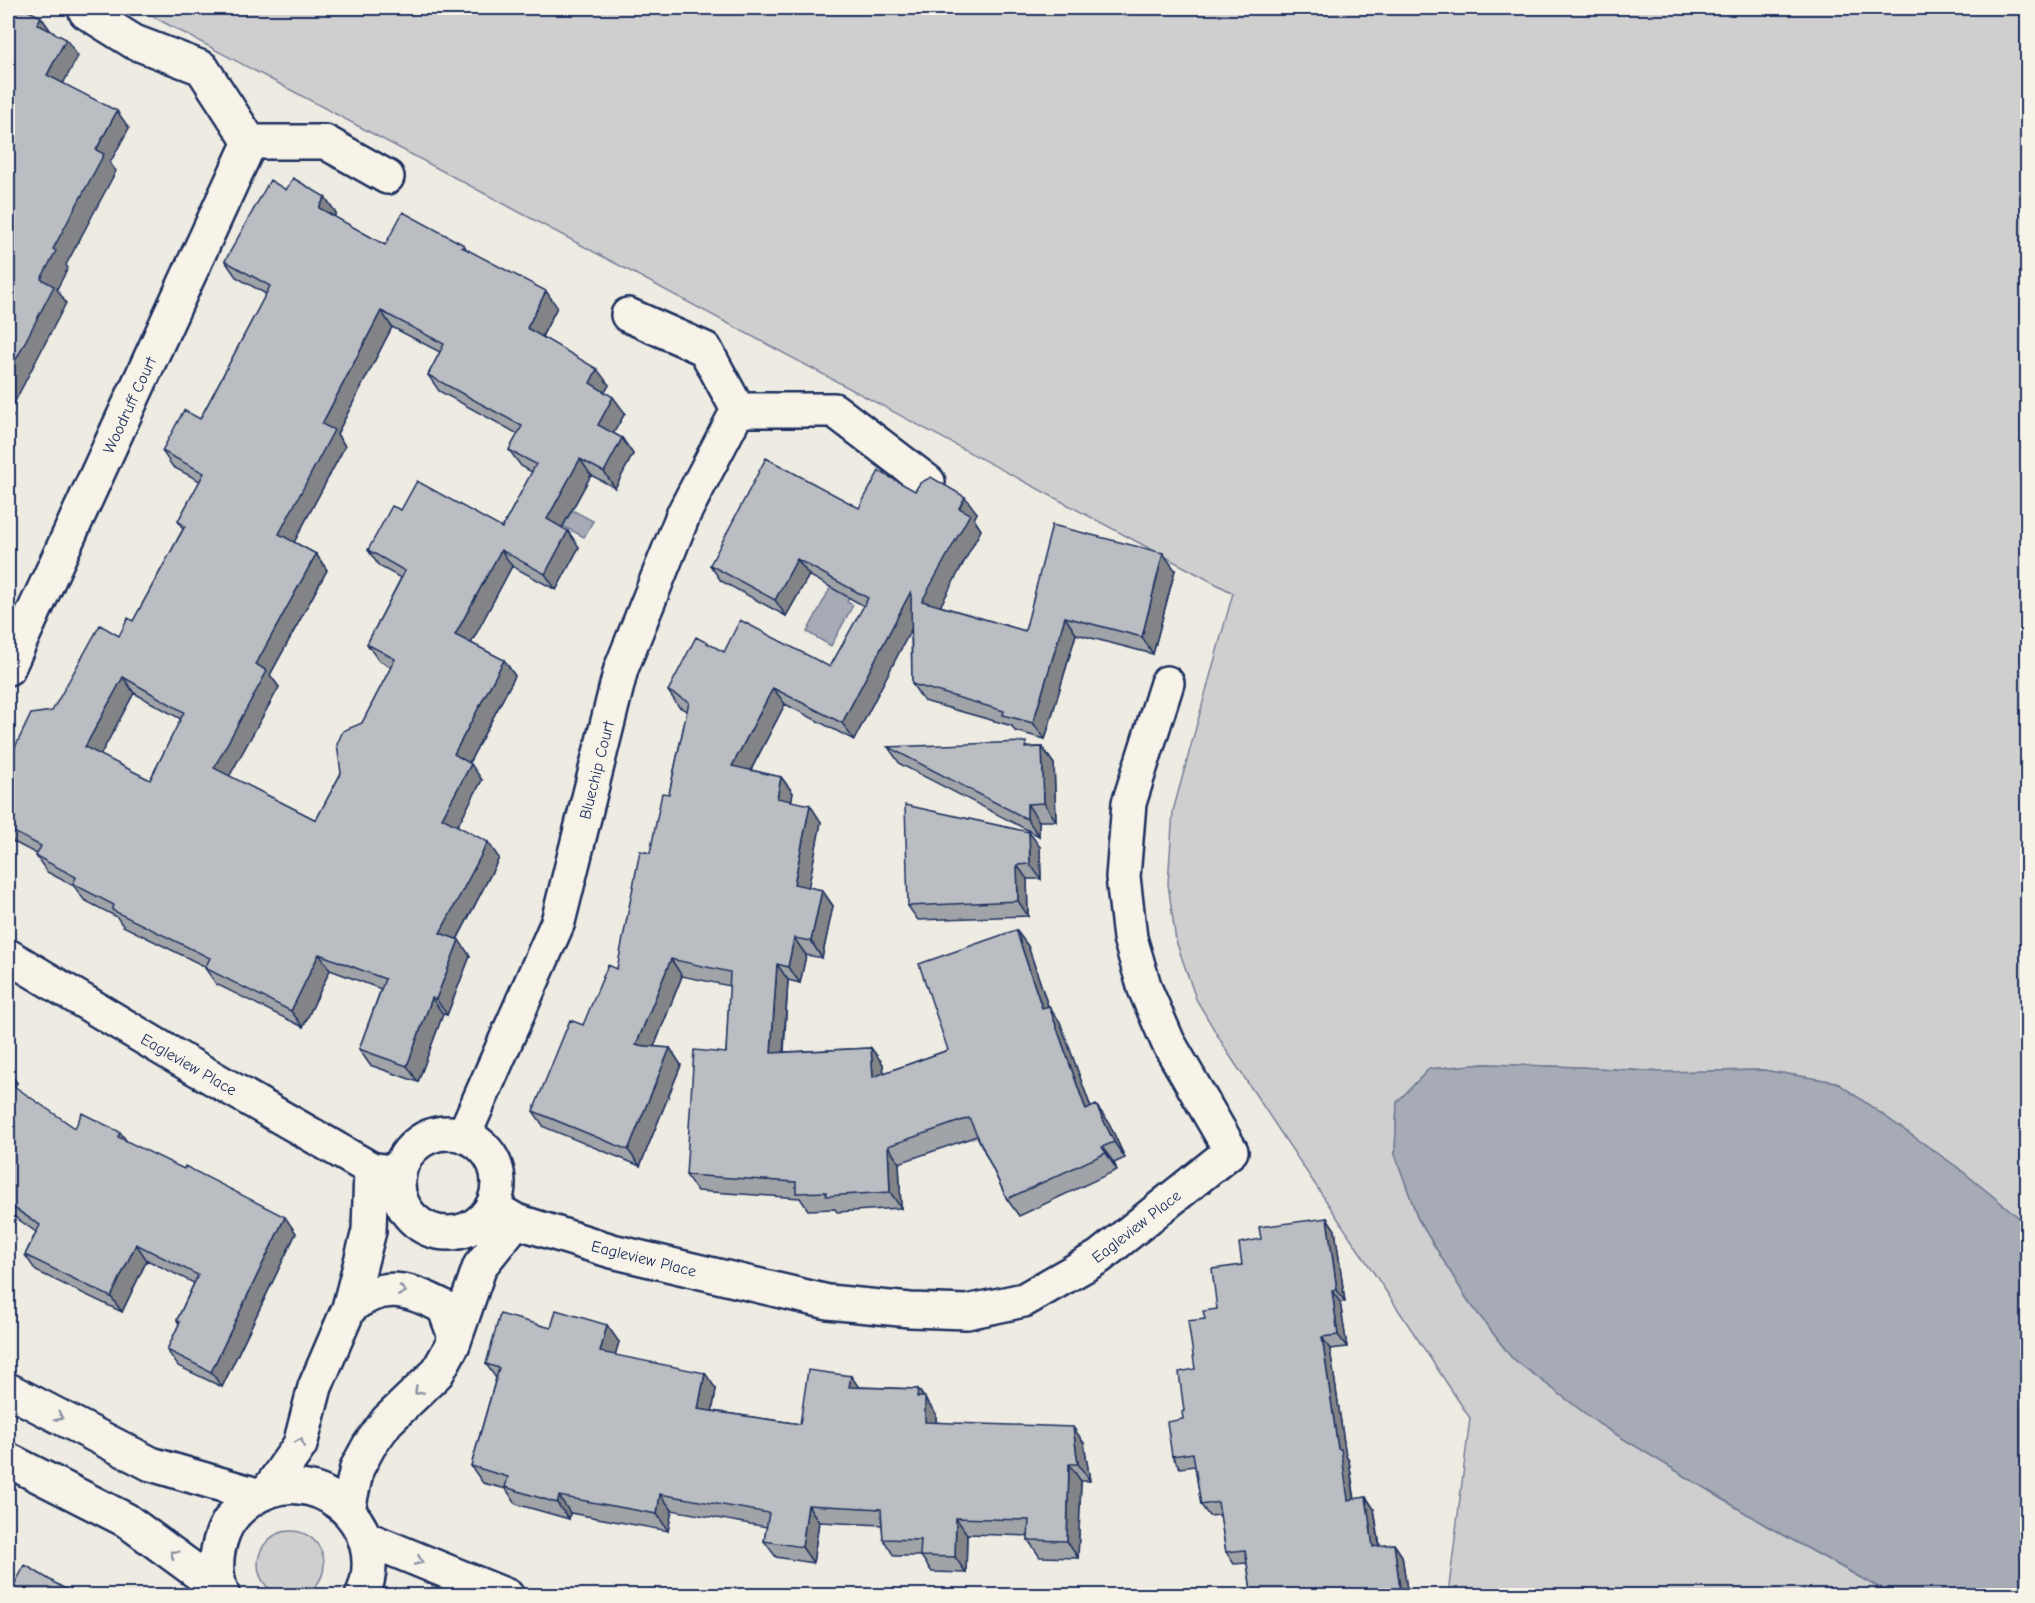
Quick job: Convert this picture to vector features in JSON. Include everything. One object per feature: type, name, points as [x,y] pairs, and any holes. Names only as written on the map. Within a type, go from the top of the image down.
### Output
[{"type":"street","points":[[86,12],[134,42],[202,68],[250,142],[325,142],[387,177]]},
{"type":"street","name":"Woodruff Court","points":[[8,668],[250,142]]},
{"type":"street","points":[[628,315],[705,349],[738,410],[834,410],[928,482]]},
{"type":"street","name":"Bluechip Court","points":[[464,1135],[558,922],[621,669],[684,513],[738,410]]},
{"type":"street","name":"Eagleview Place","points":[[504,1214],[612,1251],[828,1302],[910,1310],[967,1312],[1023,1300],[1099,1257],[1231,1151],[1168,1042],[1145,989],[1130,938],[1123,877],[1129,803],[1167,683]]},
{"type":"street","name":"Eagleview Place","points":[[8,956],[178,1058],[385,1172]]},
{"type":"street","points":[[222,1592],[216,1568],[218,1546],[226,1526],[239,1508],[262,1493],[300,1445],[315,1387],[349,1308],[385,1172],[404,1158],[416,1144],[430,1136],[447,1133],[464,1135],[479,1144],[491,1157],[497,1173],[497,1191],[504,1214],[480,1266],[453,1344],[437,1372],[387,1421],[369,1446],[357,1468],[348,1509]]},
{"type":"street","points":[[385,1172],[399,1191],[405,1208],[416,1221],[431,1230],[448,1233],[466,1229],[481,1221],[504,1214]]},
{"type":"street","points":[[349,1308],[363,1296],[390,1289],[418,1294],[444,1307],[454,1334],[453,1344]]},
{"type":"street","points":[[8,1390],[151,1464],[262,1493],[289,1487],[310,1488],[331,1496],[348,1509],[365,1538],[370,1560],[367,1584],[362,1596]]},
{"type":"street","points":[[8,1460],[126,1520],[222,1592]]},
{"type":"street","points":[[365,1538],[507,1596]]},
{"type":"shaded area","points":[[137,8],[2027,8],[2027,1224],[1957,1167],[1836,1082],[1763,1070],[1663,1072],[1484,1064],[1429,1069],[1397,1103],[1395,1154],[1418,1219],[1467,1299],[1511,1357],[1599,1424],[1767,1526],[1877,1587],[1901,1595],[1448,1595],[1470,1418],[1228,1053],[1196,999],[1176,941],[1168,884],[1173,811],[1233,593]]},
{"type":"shaded area","points":[[540,493],[593,521],[584,537],[532,510]]},
{"type":"shaded area","points":[[835,579],[854,589],[847,602],[853,605],[831,646],[807,632]]},
{"type":"shaded area","points":[[1484,1064],[1663,1072],[1763,1070],[1836,1082],[1957,1167],[2027,1224],[2027,1595],[1901,1595],[1878,1587],[1767,1526],[1599,1424],[1511,1357],[1467,1299],[1418,1219],[1395,1154],[1397,1102],[1429,1069]]},
{"type":"shaded area","points":[[291,1531],[304,1534],[314,1541],[321,1551],[324,1564],[321,1577],[314,1587],[304,1594],[291,1597],[278,1594],[268,1587],[261,1577],[258,1564],[261,1551],[268,1541],[278,1534]]},
{"type":"building","points":[[8,8],[23,8],[41,17],[37,24],[66,39],[47,75],[117,111],[96,150],[104,154],[53,249],[56,251],[41,279],[54,286],[8,375]]},
{"type":"building","points":[[293,178],[325,197],[319,208],[385,245],[403,212],[464,245],[462,247],[546,291],[527,328],[597,369],[590,383],[613,397],[598,425],[622,438],[604,472],[580,459],[547,519],[568,531],[545,574],[501,550],[455,635],[504,660],[454,754],[471,764],[442,818],[488,842],[440,933],[459,940],[436,999],[432,998],[407,1066],[359,1049],[385,979],[319,954],[291,1011],[205,968],[210,958],[112,910],[114,905],[73,884],[76,877],[36,856],[41,846],[8,829],[8,762],[31,714],[52,711],[100,625],[119,636],[128,618],[133,621],[185,526],[178,521],[204,473],[162,451],[184,410],[200,419],[270,286],[225,261],[270,180],[286,190]],"holes":[[[381,311],[444,344],[428,375],[522,426],[509,450],[536,464],[502,528],[417,481],[401,510],[392,506],[368,550],[405,571],[367,644],[395,659],[362,723],[343,731],[337,744],[341,773],[316,820],[214,768],[267,671],[256,664],[316,554],[279,534],[334,430],[322,424]],[[123,677],[184,712],[150,780],[85,747]]]},
{"type":"building","points":[[766,458],[859,508],[879,471],[915,491],[920,483],[931,477],[965,497],[959,508],[970,514],[922,601],[1025,631],[1052,525],[1163,553],[1142,637],[1065,617],[1033,723],[1003,715],[1004,711],[912,684],[911,591],[842,723],[773,688],[732,766],[781,777],[777,798],[810,805],[794,884],[822,890],[811,941],[794,938],[788,967],[777,964],[771,1053],[871,1048],[873,1077],[948,1050],[919,964],[1016,930],[1042,1008],[1049,1006],[1086,1110],[1096,1105],[1114,1142],[1102,1147],[1106,1153],[1007,1199],[969,1118],[888,1146],[890,1192],[826,1196],[826,1192],[796,1193],[796,1182],[686,1175],[694,1050],[726,1053],[730,972],[671,959],[636,1045],[670,1048],[628,1150],[533,1111],[570,1020],[583,1025],[608,965],[617,969],[640,851],[650,853],[662,793],[669,794],[689,702],[668,691],[696,637],[724,652],[740,620],[830,667],[868,598],[797,559],[775,600],[710,565]]},
{"type":"building","points":[[1026,742],[1025,748],[1042,747],[1044,803],[1027,804],[1027,819],[888,747]]},
{"type":"building","points":[[905,805],[1029,832],[1030,864],[1017,865],[1018,901],[908,906]]},
{"type":"building","points":[[8,1082],[75,1128],[82,1113],[120,1132],[118,1137],[184,1169],[185,1166],[285,1217],[211,1372],[167,1350],[180,1322],[177,1320],[198,1275],[136,1244],[111,1297],[25,1255],[40,1225],[8,1204]]},
{"type":"building","points":[[1327,1218],[1337,1290],[1332,1291],[1338,1335],[1322,1337],[1338,1449],[1341,1449],[1348,1500],[1366,1497],[1373,1547],[1394,1544],[1401,1596],[1252,1596],[1245,1550],[1226,1552],[1218,1502],[1201,1505],[1193,1453],[1172,1456],[1167,1422],[1183,1419],[1179,1372],[1195,1369],[1188,1321],[1205,1319],[1203,1311],[1217,1309],[1212,1269],[1242,1265],[1239,1243],[1261,1239],[1259,1227]]},
{"type":"building","points":[[556,1310],[607,1325],[600,1352],[705,1373],[698,1409],[800,1424],[808,1370],[851,1376],[849,1387],[918,1389],[917,1397],[925,1397],[925,1422],[1073,1427],[1078,1464],[1069,1464],[1067,1541],[1028,1540],[1029,1520],[956,1518],[955,1557],[920,1556],[921,1540],[883,1539],[881,1509],[808,1505],[802,1547],[764,1541],[769,1513],[660,1494],[657,1514],[559,1496],[557,1503],[505,1487],[508,1477],[471,1466],[499,1368],[486,1364],[500,1314],[551,1328]]},
{"type":"building","points":[[25,1565],[77,1596],[8,1596]]}]
